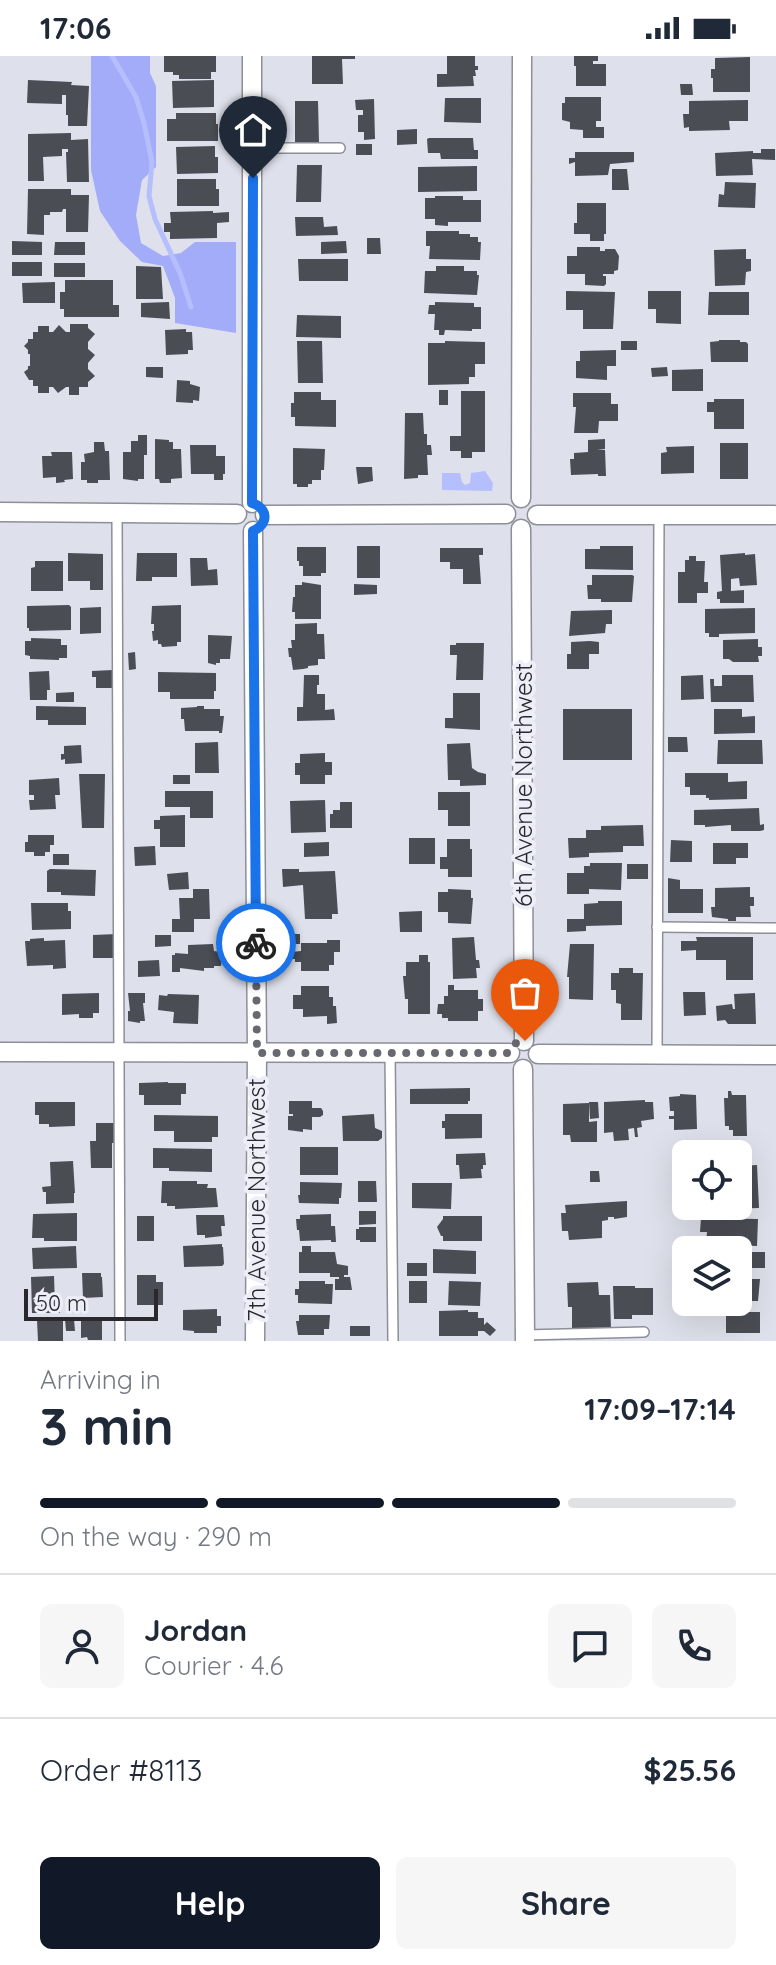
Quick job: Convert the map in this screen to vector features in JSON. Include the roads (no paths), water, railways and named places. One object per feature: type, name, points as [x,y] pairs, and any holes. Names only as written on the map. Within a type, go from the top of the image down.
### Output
[{"type":"street","points":[[252,56],[259,509],[261,526],[253,531],[240,526],[237,514],[243,504],[259,509],[506,514]]},
{"type":"street","points":[[521,498],[522,56]]},
{"type":"street","points":[[521,498],[535,505],[537,515],[533,525],[521,529],[510,525],[506,514],[512,502],[521,498]]},
{"type":"street","points":[[0,512],[237,514]]},
{"type":"street","points":[[537,515],[775,516]]},
{"type":"street","name":"6th Avenue Northwest","points":[[517,1047],[521,529]]},
{"type":"street","name":"7th Avenue Northwest","points":[[253,531],[257,1053],[255,1341]]},
{"type":"street","points":[[0,1052],[390,1053],[533,1044],[538,1054],[534,1065],[523,1069],[512,1063],[517,1047]]},
{"type":"street","points":[[538,1054],[776,1055]]},
{"type":"street","points":[[523,1069],[525,1338]]},
{"type":"lane","points":[[253,148],[340,148]]},
{"type":"lane","points":[[117,513],[120,1341]]},
{"type":"lane","points":[[657,1054],[659,515]]},
{"type":"lane","points":[[657,927],[776,928]]},
{"type":"lane","points":[[390,1053],[393,1341]]},
{"type":"lane","points":[[525,1338],[644,1332]]},
{"type":"waterway","points":[[112,56],[136,97],[152,162],[149,196],[155,219],[180,273],[191,307]]}]
